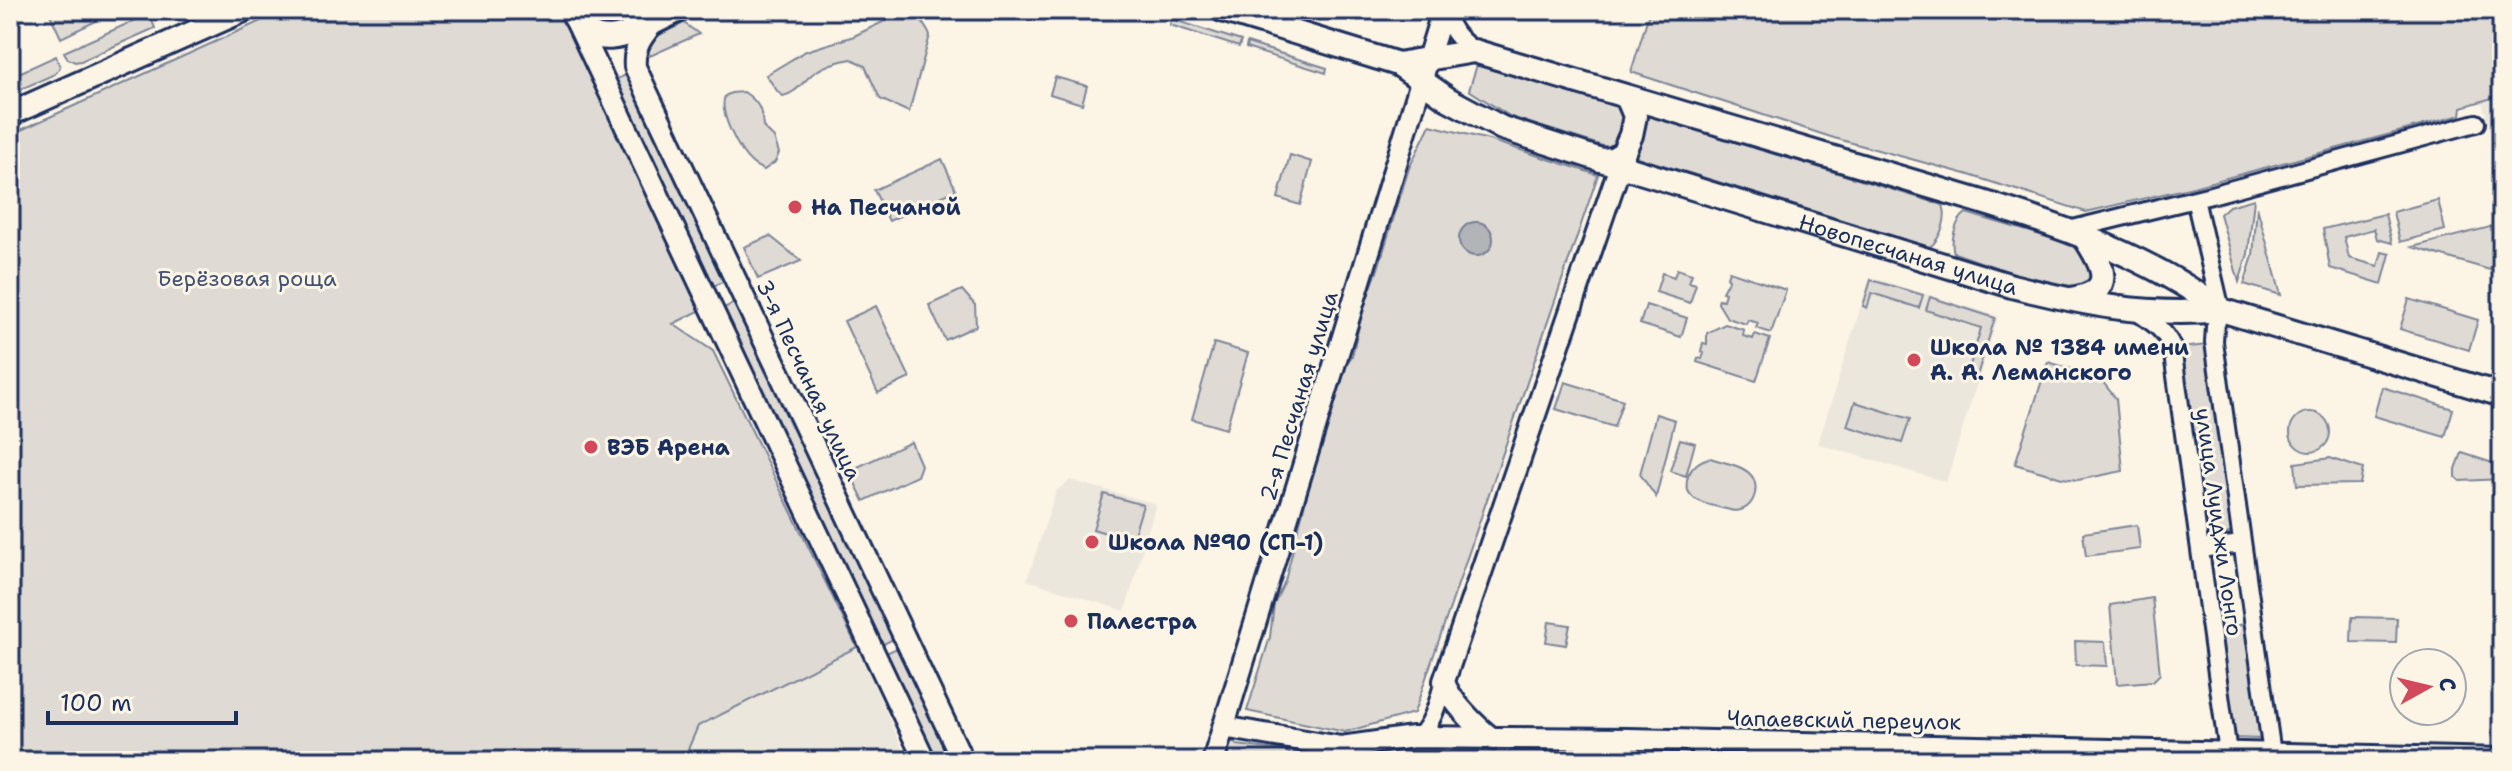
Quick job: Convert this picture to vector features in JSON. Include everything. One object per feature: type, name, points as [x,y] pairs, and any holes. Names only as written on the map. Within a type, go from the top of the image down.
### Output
[{"type":"main road","points":[[10,114],[244,10]]},
{"type":"main road","points":[[574,16],[585,32],[603,39],[624,35],[680,10]]},
{"type":"main road","points":[[1222,10],[1424,70],[1474,51]]},
{"type":"main road","name":"Новопесчаная улица","points":[[1474,51],[1979,201],[2077,234],[2151,266],[2221,310],[2502,395]]},
{"type":"main road","name":"Новопесчаная улица","points":[[1424,70],[1448,99],[1502,128],[1997,281],[2065,299],[2137,312],[2221,310]]},
{"type":"main road","points":[[1611,163],[1623,153],[1631,135],[1635,116],[1627,97]]},
{"type":"main road","points":[[2065,299],[2091,295],[2103,281],[2099,262],[2077,234]]},
{"type":"street","points":[[609,10],[631,19],[655,21]]},
{"type":"street","points":[[1444,10],[1454,33],[1474,51]]},
{"type":"street","name":"2-я Песчаная улица","points":[[1223,727],[1444,10]]},
{"type":"street","points":[[574,16],[925,761]]},
{"type":"street","name":"3-я Песчаная улица","points":[[655,21],[637,44],[635,67],[963,761]]},
{"type":"street","points":[[2077,234],[2476,123]]},
{"type":"street","points":[[1419,737],[1433,717],[1611,163]]},
{"type":"street","points":[[2195,199],[2221,310]]},
{"type":"street","name":"улица Луиджи Лонго","points":[[2221,310],[2214,342],[2272,754]]},
{"type":"street","name":"улица Луиджи Лонго","points":[[2137,312],[2160,328],[2172,347],[2228,753]]},
{"type":"street","points":[[2200,549],[2242,544]]},
{"type":"street","points":[[1444,681],[1450,695],[1493,739]]},
{"type":"street","points":[[1213,761],[1223,727]]},
{"type":"street","name":"Чапаевский переулок","points":[[1223,727],[1341,747],[1419,737],[1701,751],[2228,753],[2502,759]]},
{"type":"shaded area","points":[[2502,95],[2502,175],[2482,101]]},
{"type":"shaded area","points":[[1476,222],[1488,227],[1493,239],[1488,251],[1476,256],[1464,251],[1459,239],[1464,227]]},
{"type":"shaded area","name":"Школа № 1384 имени А. А. Леманского","points":[[1870,277],[1998,316],[1946,482],[1818,444]]},
{"type":"shaded area","name":"Школа №90 (СП-1)","points":[[1070,480],[1156,504],[1125,611],[1027,580],[1056,491]]},
{"type":"shaded area","points":[[857,647],[908,761],[683,761],[698,726]]},
{"type":"green space","points":[[48,10],[119,10],[61,38]]},
{"type":"green space","name":"Берёзовая роща","points":[[285,10],[560,10],[703,309],[673,324],[713,351],[857,647],[698,726],[683,761],[10,761],[10,135]]},
{"type":"green space","points":[[1650,10],[2502,10],[2502,95],[2462,107],[2461,115],[2193,187],[2086,212],[1966,174],[1834,138],[1631,72]]},
{"type":"green space","points":[[149,14],[155,28],[81,61],[68,59],[64,52]]},
{"type":"green space","points":[[899,14],[918,15],[930,35],[909,112],[880,99],[865,66],[852,59],[819,69],[796,90],[783,96],[766,75],[806,51],[854,36]]},
{"type":"green space","points":[[1171,19],[1241,41],[1239,47],[1170,25]]},
{"type":"green space","points":[[684,23],[699,34],[650,56],[646,47],[650,43]]},
{"type":"green space","points":[[1247,43],[1327,68],[1326,73],[1246,48]]},
{"type":"green space","points":[[56,56],[60,67],[55,74],[10,94],[10,77]]},
{"type":"green space","points":[[1477,65],[1621,108],[1626,114],[1619,139],[1609,148],[1511,117],[1469,90]]},
{"type":"green space","points":[[628,74],[725,281],[709,288],[610,82]]},
{"type":"green space","points":[[1055,77],[1087,86],[1082,104],[1050,94]]},
{"type":"green space","points":[[744,92],[759,107],[763,127],[774,138],[779,153],[775,162],[764,170],[753,164],[741,150],[724,112],[725,96]]},
{"type":"green space","points":[[1649,116],[1943,205],[1945,216],[1942,228],[1930,247],[1637,157],[1638,135]]},
{"type":"green space","points":[[1430,125],[1489,140],[1598,175],[1414,713],[1345,732],[1247,711],[1270,637],[1274,604],[1285,581],[1317,455],[1332,410],[1338,376],[1352,356],[1363,309],[1409,168]]},
{"type":"green space","points":[[1290,155],[1312,162],[1300,205],[1278,198]]},
{"type":"green space","points":[[942,159],[956,190],[889,221],[874,190]]},
{"type":"green space","points":[[2254,199],[2248,254],[2239,282],[2220,214],[2229,206]]},
{"type":"green space","points":[[2438,200],[2445,230],[2400,242],[2393,212]]},
{"type":"green space","points":[[2257,207],[2281,295],[2244,284],[2253,256]]},
{"type":"green space","points":[[1966,213],[2074,245],[2089,262],[2089,284],[2061,285],[2043,281],[1954,253],[1954,232]]},
{"type":"green space","points":[[2385,214],[2392,243],[2377,239],[2374,229],[2344,237],[2349,258],[2378,266],[2382,252],[2390,254],[2382,284],[2330,268],[2323,229]]},
{"type":"green space","points":[[2494,226],[2501,233],[2490,270],[2412,247]]},
{"type":"green space","points":[[770,236],[801,261],[758,279],[744,247]]},
{"type":"green space","points":[[1677,269],[1692,274],[1689,282],[1696,284],[1690,303],[1656,292],[1662,273],[1674,277]]},
{"type":"green space","points":[[1729,271],[1786,290],[1771,333],[1756,328],[1758,323],[1748,320],[1746,324],[1727,318],[1718,303],[1719,299],[1723,300],[1725,293],[1722,292],[1729,279]]},
{"type":"green space","points":[[1871,280],[1923,295],[1919,308],[1872,293],[1867,308],[1863,306]]},
{"type":"green space","points":[[962,290],[975,305],[976,326],[945,340],[929,305]]},
{"type":"green space","points":[[1930,297],[1995,318],[1975,382],[1966,379],[1981,328],[1926,310]]},
{"type":"green space","points":[[2409,299],[2478,320],[2469,350],[2400,329]]},
{"type":"green space","points":[[736,302],[895,638],[880,646],[720,310]]},
{"type":"green space","points":[[1646,305],[1687,318],[1681,337],[1640,324]]},
{"type":"green space","points":[[876,306],[910,378],[878,393],[844,321]]},
{"type":"green space","points":[[1725,324],[1744,330],[1743,336],[1753,339],[1755,334],[1770,339],[1756,381],[1697,362],[1698,358],[1702,359],[1704,353],[1701,351],[1703,343],[1707,344],[1707,333]]},
{"type":"green space","points":[[1214,343],[1248,353],[1226,429],[1192,419]]},
{"type":"green space","points":[[2207,345],[2233,532],[2217,536],[2206,532],[2181,348]]},
{"type":"green space","points":[[2048,362],[2099,377],[2116,399],[2123,471],[2078,480],[2015,464]]},
{"type":"green space","points":[[1565,382],[1623,400],[1614,427],[1556,409]]},
{"type":"green space","points":[[2382,387],[2453,409],[2445,437],[2374,416]]},
{"type":"green space","points":[[1855,402],[1910,419],[1902,443],[1847,426]]},
{"type":"green space","points":[[2310,412],[2324,418],[2330,432],[2324,446],[2310,452],[2296,446],[2290,432],[2296,418]]},
{"type":"green space","points":[[1656,414],[1675,420],[1656,497],[1640,474]]},
{"type":"green space","points":[[1680,439],[1695,443],[1686,476],[1670,471]]},
{"type":"green space","points":[[911,442],[921,465],[917,476],[864,501],[849,471]]},
{"type":"green space","points":[[2462,453],[2502,466],[2502,479],[2460,481],[2456,477],[2456,469]]},
{"type":"green space","points":[[1710,458],[1742,468],[1754,480],[1753,499],[1744,509],[1738,511],[1712,506],[1690,494],[1687,481],[1692,469]]},
{"type":"green space","points":[[2330,458],[2363,469],[2360,484],[2297,485],[2295,463]]},
{"type":"green space","points":[[1104,494],[1143,505],[1132,541],[1093,529]]},
{"type":"green space","points":[[2137,525],[2140,549],[2086,556],[2083,533]]},
{"type":"green space","points":[[2152,598],[2160,674],[2153,681],[2117,684],[2110,605]]},
{"type":"green space","points":[[2352,617],[2397,618],[2396,643],[2351,642]]},
{"type":"green space","points":[[1549,622],[1570,625],[1566,645],[1546,642]]},
{"type":"green space","points":[[2246,624],[2262,739],[2235,738],[2220,628]]},
{"type":"green space","points":[[2075,641],[2105,642],[2107,666],[2076,665]]},
{"type":"green space","points":[[899,647],[954,761],[935,761],[884,654]]},
{"type":"green space","points":[[1229,740],[1237,745],[1286,751],[1293,756],[1318,761],[1216,761]]},
{"type":"place","name":"На Песчаной","points":[[795,207]]},
{"type":"place","name":"Школа № 1384 имени А. А. Леманского","points":[[1914,360]]},
{"type":"place","name":"ВЭБ Арена","points":[[591,447]]},
{"type":"place","name":"Школа №90 (СП-1)","points":[[1092,542]]},
{"type":"place","name":"Палестра","points":[[1071,621]]}]
